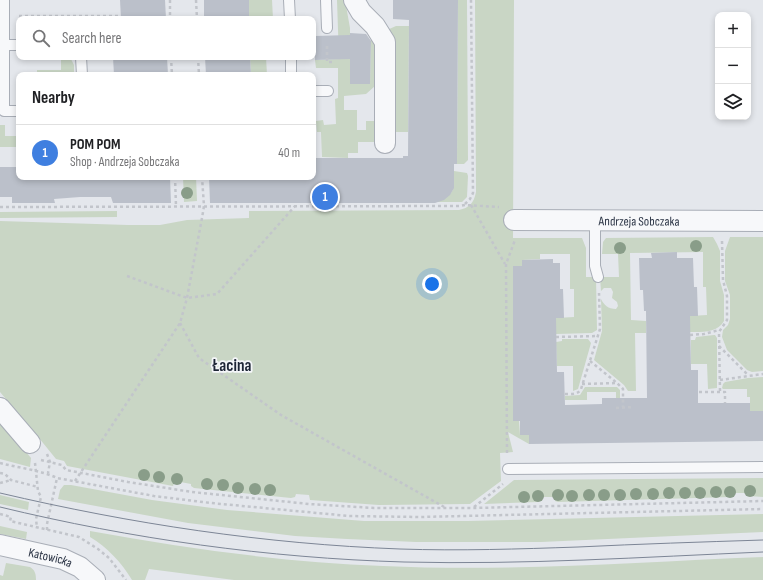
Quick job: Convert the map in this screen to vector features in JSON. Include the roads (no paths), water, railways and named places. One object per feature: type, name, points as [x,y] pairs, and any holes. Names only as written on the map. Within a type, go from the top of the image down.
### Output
[{"type":"street","points":[[354,0],[360,12],[375,26],[385,42],[385,143]]},
{"type":"street","name":"Andrzeja Sobczaka","points":[[512,222],[763,221]]},
{"type":"street","points":[[0,408],[30,443]]},
{"type":"street","name":"Katowicka","points":[[0,545],[63,559],[80,567],[94,580]]},
{"type":"lane","points":[[4,0],[4,111],[16,111]]},
{"type":"lane","points":[[289,0],[290,16]]},
{"type":"lane","points":[[326,0],[327,28]]},
{"type":"lane","points":[[4,45],[16,45]]},
{"type":"lane","points":[[81,60],[82,72]]},
{"type":"lane","points":[[290,60],[291,72]]},
{"type":"lane","points":[[316,91],[328,91]]},
{"type":"lane","points":[[595,221],[595,266],[598,277]]},
{"type":"lane","points":[[508,469],[763,467]]},
{"type":"tram line","points":[[0,493],[99,514],[199,531],[349,546],[422,550],[489,550],[763,540]]},
{"type":"tram line","points":[[0,507],[100,529],[200,545],[353,560],[449,563],[584,560],[763,552]]},
{"type":"place","name":"POM POM","points":[[325,197]]},
{"type":"district","name":"Łacina","points":[[232,365]]}]
